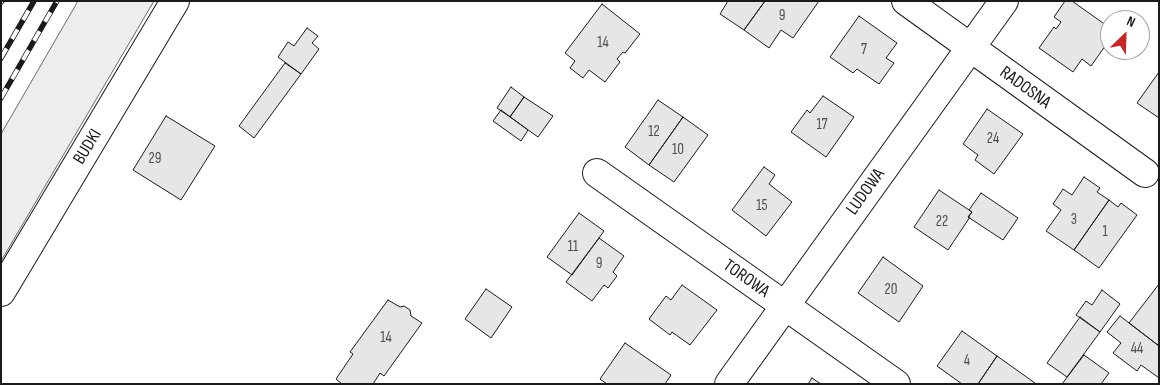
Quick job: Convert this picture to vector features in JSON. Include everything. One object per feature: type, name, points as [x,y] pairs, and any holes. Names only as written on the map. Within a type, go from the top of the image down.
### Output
[{"type":"street","name":"BUDKI","points":[[1,292],[175,1]]},
{"type":"street","name":"RADOSNA","points":[[906,1],[1145,173]]},
{"type":"street","name":"LUDOWA","points":[[729,384],[1004,1]]},
{"type":"street","name":"TOROWA","points":[[597,173],[896,384]]},
{"type":"shaded area","points":[[78,1],[154,1],[1,261],[1,134]]},
{"type":"building","points":[[728,1],[765,1],[744,30],[720,14]]},
{"type":"building","points":[[765,1],[819,1],[793,38],[781,30],[769,48],[744,30]]},
{"type":"building","points":[[1065,1],[1072,1],[1100,21],[1100,53],[1091,66],[1082,59],[1073,72],[1039,48],[1054,27],[1056,29],[1061,22],[1054,17]]},
{"type":"building","points":[[602,4],[640,34],[625,53],[623,52],[617,59],[620,62],[605,82],[589,70],[583,78],[570,68],[575,61],[565,53]]},
{"type":"building","points":[[859,16],[897,43],[886,58],[894,63],[879,84],[857,69],[853,73],[830,57]]},
{"type":"building","points":[[307,28],[318,36],[312,43],[319,49],[301,74],[278,57],[288,42],[294,46]]},
{"type":"building","points":[[285,63],[301,74],[254,138],[239,126]]},
{"type":"building","points":[[1159,72],[1159,118],[1137,103]]},
{"type":"building","points":[[511,87],[524,97],[510,117],[497,108]]},
{"type":"building","points":[[823,96],[854,117],[826,157],[791,132],[807,110],[810,113]]},
{"type":"building","points":[[524,97],[553,116],[538,137],[510,117]]},
{"type":"building","points":[[658,100],[683,117],[649,165],[625,147]]},
{"type":"building","points":[[987,109],[1023,134],[994,174],[975,160],[978,155],[963,144]]},
{"type":"building","points":[[501,110],[528,130],[521,141],[493,121]]},
{"type":"building","points":[[166,116],[215,146],[181,200],[133,170]]},
{"type":"building","points":[[683,117],[708,135],[674,182],[649,165]]},
{"type":"building","points":[[764,167],[775,175],[769,184],[792,202],[766,236],[732,210]]},
{"type":"building","points":[[1084,177],[1100,188],[1097,192],[1109,200],[1074,250],[1046,231],[1061,210],[1053,204],[1063,189],[1072,195]]},
{"type":"building","points":[[939,190],[972,212],[948,250],[914,227]]},
{"type":"building","points":[[981,193],[1018,218],[1003,240],[968,217],[972,212],[969,210]]},
{"type":"building","points":[[1109,200],[1118,207],[1121,203],[1137,215],[1099,268],[1074,250]]},
{"type":"building","points":[[579,213],[604,231],[572,275],[547,257]]},
{"type":"building","points":[[599,238],[624,256],[613,272],[617,276],[608,288],[604,285],[592,301],[566,282]]},
{"type":"building","points":[[883,257],[923,286],[899,322],[858,293]]},
{"type":"building","points":[[1159,284],[1159,346],[1129,323]]},
{"type":"building","points":[[682,285],[717,310],[690,345],[672,332],[670,335],[649,319],[666,296],[671,300]]},
{"type":"building","points":[[486,289],[512,307],[491,338],[465,319]]},
{"type":"building","points":[[1102,290],[1120,304],[1100,332],[1076,315],[1086,301],[1092,305]]},
{"type":"building","points":[[388,300],[410,310],[411,316],[422,323],[384,376],[380,373],[373,384],[342,384],[336,379],[353,354],[350,352]]},
{"type":"building","points":[[1120,316],[1159,346],[1159,378],[1141,365],[1137,371],[1113,353],[1121,343],[1107,332]]},
{"type":"building","points":[[1080,317],[1100,332],[1067,377],[1047,363]]},
{"type":"building","points":[[962,331],[997,356],[978,384],[962,384],[937,366]]},
{"type":"building","points":[[625,343],[671,375],[665,384],[607,384],[600,379]]},
{"type":"building","points":[[1084,355],[1109,373],[1101,384],[1062,384]]},
{"type":"building","points":[[997,356],[1035,383],[978,384]]},
{"type":"building","points":[[812,378],[821,384],[808,384]]},
{"type":"railway","points":[[1,58],[34,1]]},
{"type":"railway","points":[[1,98],[57,1]]}]
